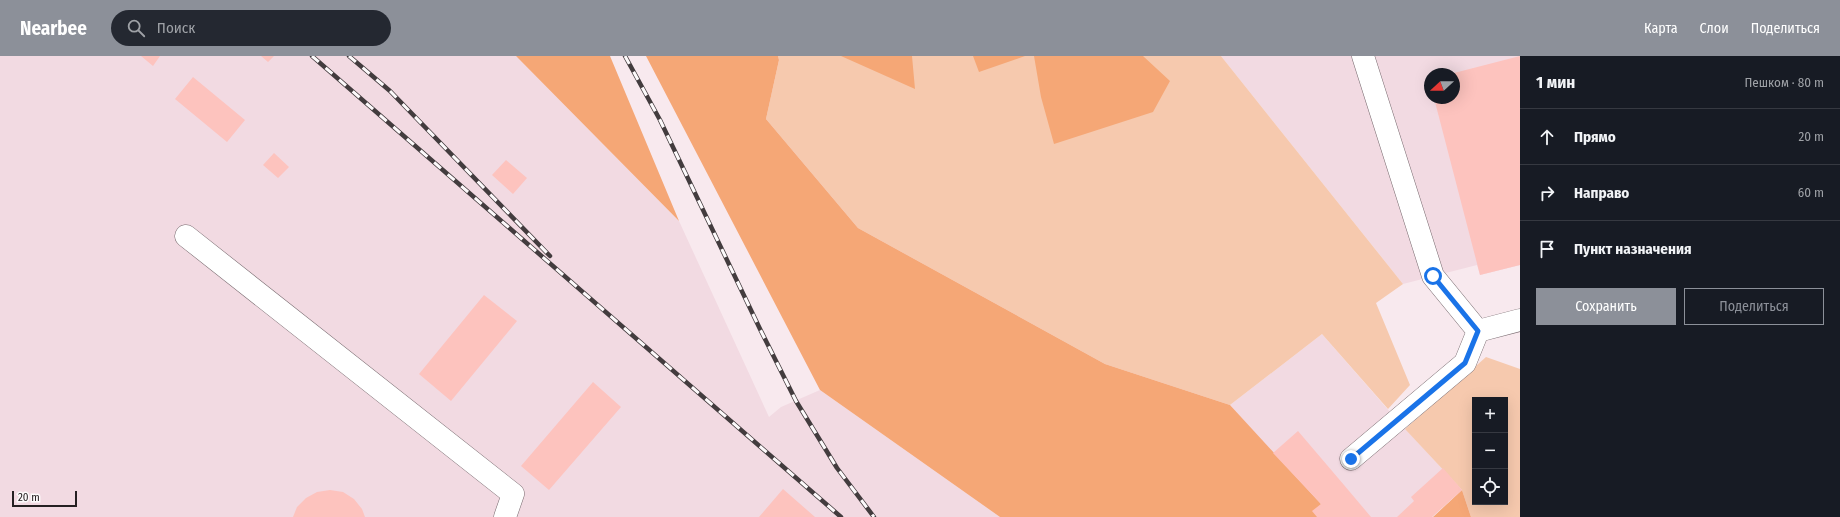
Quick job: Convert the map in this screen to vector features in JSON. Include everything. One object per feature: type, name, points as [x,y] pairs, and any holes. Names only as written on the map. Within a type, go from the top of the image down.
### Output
[{"type":"lane","points":[[1363,56],[1433,276],[1478,331]]},
{"type":"lane","points":[[186,236],[514,494],[506,517]]},
{"type":"lane","points":[[1478,331],[1520,320]]},
{"type":"lane","points":[[1351,459],[1465,363],[1478,331]]},
{"type":"shaded area","points":[[0,56],[516,56],[679,221],[769,417],[781,407],[820,390],[1000,517],[0,517]]},
{"type":"shaded area","points":[[516,56],[610,56],[679,221]]},
{"type":"shaded area","points":[[646,56],[778,56],[779,60],[766,119],[858,228],[1105,364],[1230,405],[1321,504],[1317,517],[1000,517],[820,390]]},
{"type":"shaded area","points":[[778,56],[1221,56],[1403,284],[1376,303],[1410,385],[1388,409],[1322,334],[1230,405],[1105,364],[858,228],[766,119],[779,60]]},
{"type":"shaded area","points":[[841,56],[912,56],[915,89]]},
{"type":"shaded area","points":[[973,56],[1025,56],[979,72]]},
{"type":"shaded area","points":[[1034,56],[1143,56],[1170,81],[1153,112],[1054,144],[1041,97]]},
{"type":"shaded area","points":[[1221,56],[1520,56],[1520,265],[1480,275],[1477,265],[1403,284]]},
{"type":"shaded area","points":[[1322,334],[1397,420],[1462,490],[1432,517],[1317,517],[1273,453],[1230,405]]},
{"type":"shaded area","points":[[1486,357],[1520,369],[1520,517],[1471,517],[1462,490],[1405,429]]},
{"type":"shaded area","points":[[1462,490],[1471,517],[1433,517]]},
{"type":"building","points":[[141,56],[160,56],[153,66]]},
{"type":"building","points":[[261,56],[274,56],[268,62]]},
{"type":"building","points":[[1520,56],[1520,265],[1480,275],[1436,104],[1460,104],[1460,71]]},
{"type":"building","points":[[193,77],[245,120],[227,142],[175,99]]},
{"type":"building","points":[[274,153],[289,167],[278,178],[263,165]]},
{"type":"building","points":[[506,160],[527,178],[513,194],[492,175]]},
{"type":"building","points":[[484,295],[517,321],[451,401],[419,374]]},
{"type":"building","points":[[593,382],[621,407],[549,490],[521,466]]},
{"type":"building","points":[[1298,431],[1371,517],[1317,517],[1312,511],[1321,504],[1273,453]]},
{"type":"building","points":[[1443,468],[1462,490],[1432,517],[1397,517],[1414,501],[1411,497]]},
{"type":"building","points":[[783,489],[815,517],[759,517]]},
{"type":"building","points":[[330,490],[343,492],[354,499],[362,509],[365,517],[293,517],[297,507],[306,498],[317,492]]},
{"type":"railway","points":[[312,56],[841,517]]},
{"type":"railway","points":[[349,56],[390,91],[550,256]]},
{"type":"railway","points":[[625,56],[660,120],[796,401],[837,468],[874,517]]},
{"type":"route","points":[[1351,459],[1465,363],[1478,331],[1433,276]]}]
